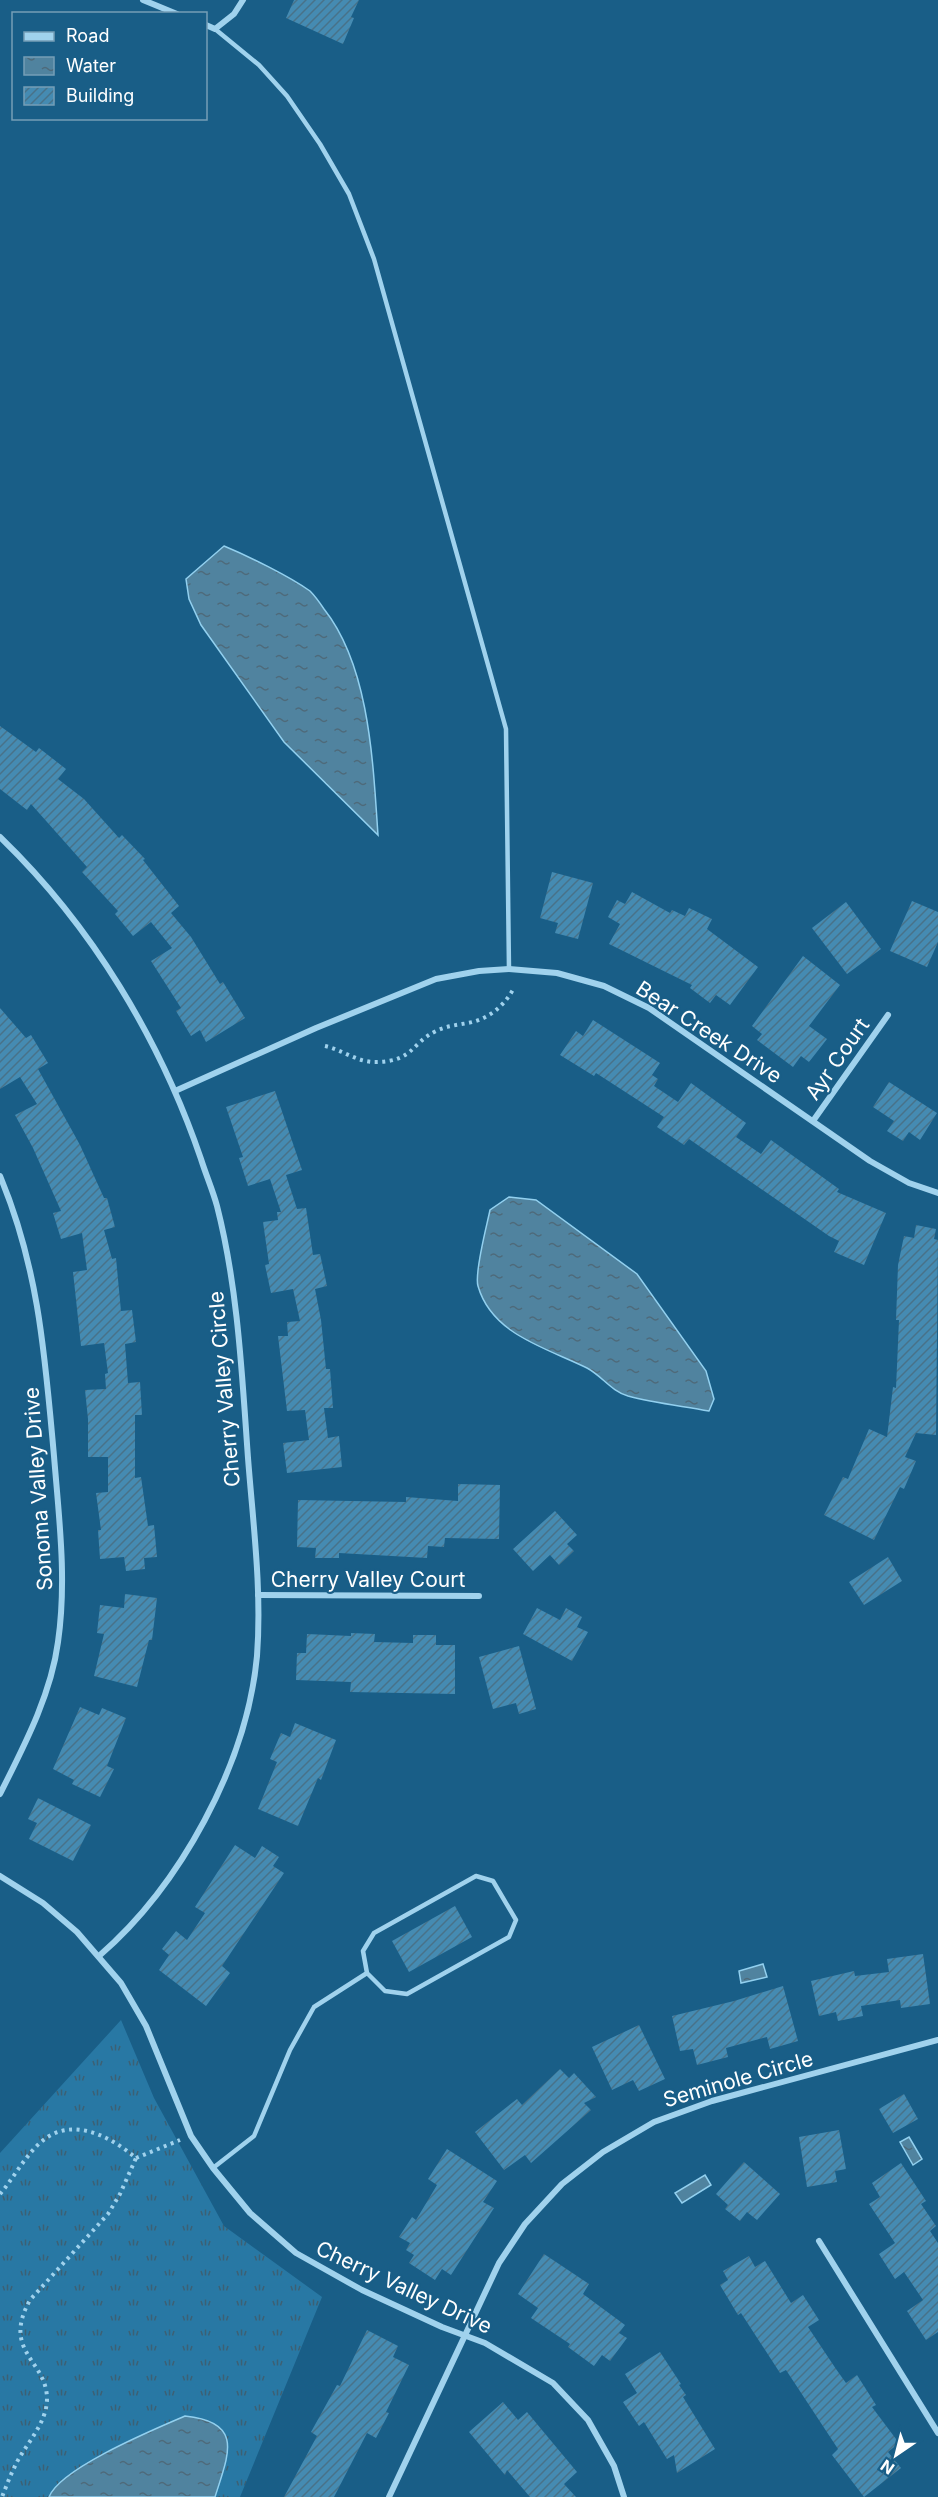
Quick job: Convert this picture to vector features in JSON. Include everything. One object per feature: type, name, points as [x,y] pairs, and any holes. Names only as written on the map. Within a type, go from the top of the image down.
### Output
[{"type":"street","points":[[143,0],[172,12]]},
{"type":"street","points":[[207,25],[215,29],[234,14],[243,0]]},
{"type":"street","name":"Cherry Valley Circle","points":[[0,837],[21,857],[70,915],[111,972],[154,1047],[187,1119],[217,1206],[234,1301],[258,1595],[256,1657],[245,1715],[223,1781],[194,1841],[164,1886],[129,1929],[99,1956]]},
{"type":"street","name":"Bear Creek Drive","points":[[175,1091],[436,979],[479,971],[509,969],[557,973],[613,990],[649,1008],[870,1161],[909,1183],[938,1193]]},
{"type":"street","name":"Ayr Court","points":[[813,1121],[888,1015]]},
{"type":"street","name":"Sonoma Valley Drive","points":[[0,1176],[15,1213],[32,1274],[43,1337],[64,1578],[58,1643],[47,1692],[0,1794]]},
{"type":"street","name":"Cherry Valley Court","points":[[258,1595],[478,1596]]},
{"type":"street","name":"Cherry Valley Drive","points":[[0,1876],[43,1903],[76,1932],[121,1983],[146,2026],[191,2136],[213,2168],[250,2213],[296,2253],[363,2290],[485,2343],[553,2383],[588,2420],[614,2466],[624,2497]]},
{"type":"street","name":"Seminole Circle","points":[[389,2497],[499,2264],[525,2224],[562,2184],[603,2152],[654,2122],[712,2101],[938,2040]]},
{"type":"street","points":[[819,2241],[938,2433]]},
{"type":"lane","points":[[215,29],[259,65],[287,96],[320,144],[349,194],[374,259],[506,729],[509,969]]},
{"type":"lane","points":[[476,1876],[494,1881],[516,1920],[509,1937],[407,1994],[386,1991],[367,1973],[363,1951],[374,1932],[476,1876]]},
{"type":"lane","points":[[213,2168],[254,2136],[290,2050],[314,2007],[367,1973]]},
{"type":"path","points":[[325,1046],[340,1050],[362,1061],[394,1060],[409,1054],[435,1031],[471,1023],[491,1014],[506,1003],[514,988]]},
{"type":"path","points":[[0,2194],[34,2148],[53,2134],[70,2128],[101,2134],[118,2143],[136,2158]]},
{"type":"path","points":[[2,2497],[15,2466],[43,2417],[47,2399],[43,2382],[24,2349],[20,2332],[22,2314],[30,2300],[108,2214],[136,2158],[191,2136]]},
{"type":"green space","points":[[121,2020],[154,2098],[224,2226],[322,2297],[240,2497],[0,2497],[0,2153]]},
{"type":"water","points":[[224,546],[291,579],[310,591],[339,632],[360,687],[366,717],[371,748],[378,835],[284,742],[201,625],[189,599],[186,579]]},
{"type":"water","points":[[509,1197],[536,1200],[637,1274],[706,1371],[714,1399],[709,1411],[648,1401],[622,1394],[587,1368],[523,1338],[495,1317],[485,1303],[478,1286],[478,1271],[490,1210]]},
{"type":"water","points":[[763,1964],[767,1977],[741,1983],[739,1971]]},
{"type":"water","points":[[909,2137],[922,2159],[913,2165],[900,2142]]},
{"type":"water","points":[[705,2175],[711,2185],[682,2203],[675,2193]]},
{"type":"water","points":[[185,2416],[204,2419],[217,2425],[224,2433],[227,2454],[215,2497],[49,2497],[57,2486],[89,2462]]},
{"type":"building","points":[[294,0],[359,0],[343,44],[286,18]]},
{"type":"building","points":[[0,726],[36,752],[39,748],[66,769],[58,779],[84,799],[119,838],[122,835],[145,859],[143,860],[179,906],[171,913],[191,937],[220,984],[223,982],[245,1018],[206,1042],[200,1030],[191,1036],[176,1011],[181,1008],[151,961],[172,948],[151,922],[133,936],[115,914],[118,911],[82,872],[87,867],[31,804],[27,810],[0,789]]},
{"type":"building","points":[[552,872],[593,883],[578,939],[555,933],[558,923],[540,918]]},
{"type":"building","points":[[632,892],[670,913],[672,910],[685,916],[689,908],[712,919],[707,929],[758,967],[730,1005],[716,995],[710,1003],[690,988],[692,985],[609,944],[620,924],[608,917],[617,900],[625,904]]},
{"type":"building","points":[[912,901],[938,912],[938,942],[927,967],[890,951]]},
{"type":"building","points":[[846,902],[881,949],[847,974],[812,928]]},
{"type":"building","points":[[803,956],[840,985],[809,1026],[827,1039],[809,1062],[801,1056],[793,1067],[757,1040],[762,1034],[752,1026]]},
{"type":"building","points":[[0,1008],[26,1038],[31,1035],[48,1063],[38,1069],[80,1145],[104,1198],[107,1198],[115,1227],[104,1230],[112,1259],[116,1258],[121,1311],[132,1310],[136,1342],[125,1344],[128,1383],[140,1382],[142,1415],[135,1415],[135,1478],[141,1477],[148,1526],[154,1525],[157,1557],[144,1558],[145,1569],[126,1571],[124,1557],[100,1559],[98,1530],[101,1530],[96,1493],[108,1492],[108,1457],[88,1457],[85,1390],[106,1389],[105,1374],[108,1373],[104,1343],[81,1346],[73,1272],[87,1270],[82,1233],[61,1239],[53,1213],[61,1211],[33,1148],[15,1115],[37,1104],[20,1077],[0,1089]]},
{"type":"building","points":[[593,1020],[660,1063],[652,1075],[658,1079],[654,1086],[678,1102],[691,1083],[746,1123],[736,1137],[761,1154],[771,1140],[839,1189],[837,1192],[886,1213],[864,1265],[834,1252],[839,1241],[689,1139],[684,1145],[657,1127],[664,1117],[596,1073],[594,1076],[560,1055],[576,1031],[583,1036]]},
{"type":"building","points":[[889,1082],[937,1113],[920,1140],[909,1132],[903,1141],[887,1131],[894,1121],[873,1107]]},
{"type":"building","points":[[275,1091],[302,1170],[286,1175],[297,1209],[306,1208],[313,1255],[320,1254],[327,1286],[315,1289],[326,1369],[330,1369],[333,1408],[324,1408],[328,1438],[339,1436],[342,1467],[287,1473],[283,1443],[309,1440],[305,1410],[287,1411],[278,1336],[288,1336],[287,1322],[300,1321],[293,1289],[271,1293],[265,1265],[269,1264],[263,1222],[278,1220],[277,1212],[281,1212],[270,1179],[248,1186],[239,1158],[243,1157],[226,1107]]},
{"type":"building","points":[[916,1225],[936,1229],[934,1239],[938,1240],[936,1435],[916,1433],[905,1457],[916,1461],[904,1489],[900,1487],[874,1540],[824,1515],[843,1477],[848,1479],[869,1429],[887,1437],[893,1387],[896,1388],[899,1320],[896,1320],[898,1265],[904,1236],[914,1238]]},
{"type":"building","points":[[458,1484],[500,1485],[499,1539],[445,1538],[444,1547],[428,1546],[427,1558],[339,1553],[339,1558],[315,1558],[316,1548],[297,1547],[298,1500],[406,1502],[406,1497],[458,1501]]},
{"type":"building","points":[[555,1511],[577,1535],[567,1544],[574,1551],[559,1565],[550,1555],[533,1571],[513,1549]]},
{"type":"building","points":[[888,1557],[902,1581],[864,1605],[849,1582]]},
{"type":"building","points":[[125,1594],[157,1598],[152,1640],[149,1640],[137,1687],[94,1676],[104,1634],[97,1633],[100,1605],[124,1608]]},
{"type":"building","points":[[537,1608],[560,1620],[566,1608],[582,1617],[577,1627],[588,1632],[572,1661],[523,1634]]},
{"type":"building","points":[[351,1633],[375,1634],[374,1642],[413,1643],[413,1635],[436,1635],[436,1645],[455,1645],[455,1694],[350,1692],[351,1682],[296,1680],[297,1653],[306,1653],[307,1634],[351,1636]]},
{"type":"building","points":[[519,1646],[536,1709],[519,1714],[516,1703],[493,1709],[479,1657]]},
{"type":"building","points":[[80,1707],[99,1715],[102,1708],[126,1718],[107,1766],[114,1769],[100,1797],[72,1784],[74,1780],[53,1769]]},
{"type":"building","points":[[295,1723],[336,1740],[321,1780],[318,1778],[298,1826],[258,1809],[277,1762],[270,1759],[281,1733],[290,1737]]},
{"type":"building","points":[[38,1798],[91,1825],[73,1861],[29,1839],[37,1823],[28,1819]]},
{"type":"building","points":[[235,1845],[255,1858],[262,1846],[279,1857],[273,1866],[284,1873],[222,1966],[230,1973],[206,2006],[159,1970],[169,1955],[162,1949],[176,1931],[187,1940],[205,1913],[195,1907]]},
{"type":"building","points":[[455,1906],[472,1937],[409,1972],[392,1941]]},
{"type":"building","points":[[923,1954],[930,2004],[901,2008],[900,2000],[861,2006],[863,2016],[838,2021],[836,2012],[819,2016],[811,1981],[854,1971],[855,1976],[889,1972],[887,1959]]},
{"type":"building","points":[[783,1986],[798,2041],[770,2049],[767,2037],[726,2048],[728,2057],[697,2065],[693,2049],[680,2051],[672,2016]]},
{"type":"building","points":[[639,2025],[665,2079],[639,2091],[633,2080],[612,2090],[592,2047]]},
{"type":"building","points":[[560,2069],[569,2078],[574,2073],[596,2097],[584,2103],[591,2110],[531,2163],[525,2155],[504,2170],[475,2132],[517,2099],[522,2105]]},
{"type":"building","points":[[904,2094],[918,2119],[893,2133],[879,2109]]},
{"type":"building","points":[[839,2130],[846,2169],[835,2171],[837,2182],[807,2187],[799,2137]]},
{"type":"building","points":[[447,2149],[497,2181],[483,2202],[494,2208],[451,2275],[442,2269],[435,2280],[409,2263],[414,2255],[406,2250],[410,2243],[399,2237],[412,2217],[416,2220],[437,2185],[428,2179]]},
{"type":"building","points":[[744,2162],[780,2194],[757,2220],[747,2212],[740,2221],[725,2209],[728,2205],[716,2194]]},
{"type":"building","points":[[901,2163],[926,2201],[921,2204],[936,2226],[930,2231],[938,2243],[938,2332],[926,2340],[907,2311],[923,2300],[904,2272],[895,2279],[879,2254],[895,2243],[869,2204],[880,2197],[872,2183]]},
{"type":"building","points":[[544,2254],[589,2284],[583,2294],[625,2325],[619,2333],[627,2338],[610,2361],[602,2355],[594,2366],[568,2347],[570,2344],[531,2318],[538,2308],[518,2294]]},
{"type":"building","points":[[749,2256],[755,2267],[765,2261],[791,2303],[803,2295],[819,2320],[808,2327],[846,2383],[857,2375],[876,2405],[872,2407],[899,2443],[888,2452],[901,2468],[864,2497],[832,2455],[838,2449],[786,2370],[780,2373],[741,2313],[738,2315],[720,2285],[728,2280],[723,2271]]},
{"type":"building","points":[[367,2330],[398,2346],[393,2357],[409,2365],[386,2412],[389,2413],[376,2438],[367,2433],[334,2497],[284,2497],[317,2436],[311,2432],[337,2385],[340,2386]]},
{"type":"building","points":[[660,2352],[681,2384],[679,2385],[686,2395],[683,2397],[715,2449],[677,2473],[674,2455],[667,2459],[644,2422],[639,2426],[623,2402],[637,2393],[625,2374]]},
{"type":"building","points":[[503,2402],[518,2420],[527,2412],[577,2472],[564,2484],[576,2497],[530,2497],[507,2470],[505,2475],[469,2432]]}]
